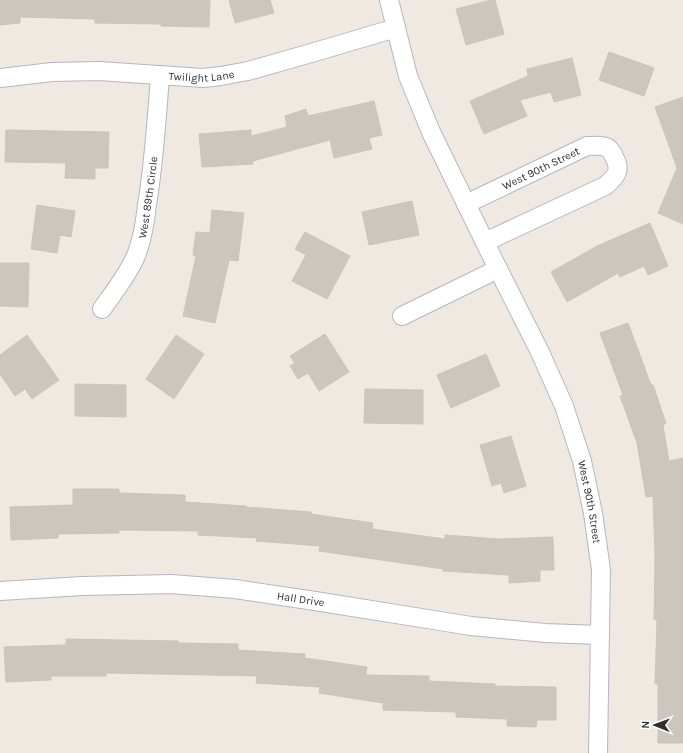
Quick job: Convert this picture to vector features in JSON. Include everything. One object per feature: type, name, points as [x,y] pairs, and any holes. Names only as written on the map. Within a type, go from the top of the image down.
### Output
[{"type":"street","name":"West 90th Street","points":[[389,0],[408,76],[431,132],[539,350],[564,406],[582,461],[593,513],[601,570],[598,753]]},
{"type":"street","name":"Twilight Lane","points":[[0,78],[52,72],[99,71],[203,78],[222,76],[304,55],[396,28]]},
{"type":"street","name":"West 89th Circle","points":[[102,309],[126,276],[136,257],[144,230],[151,182],[160,75]]},
{"type":"street","name":"West 90th Street","points":[[466,204],[587,146],[597,145],[607,147],[618,164],[617,173],[614,179],[605,186],[485,242]]},
{"type":"street","points":[[402,316],[498,269]]},
{"type":"street","name":"Hall Drive","points":[[0,591],[82,586],[172,584],[235,589],[470,626],[545,633],[600,635]]},
{"type":"building","points":[[0,0],[210,0],[209,27],[161,26],[161,24],[95,23],[95,19],[20,17],[20,23],[0,25]]},
{"type":"building","points":[[229,0],[270,0],[274,13],[235,23]]},
{"type":"building","points":[[495,0],[504,34],[466,45],[456,9]]},
{"type":"building","points":[[609,52],[654,68],[644,96],[599,80]]},
{"type":"building","points":[[572,58],[581,95],[554,102],[551,92],[520,100],[527,116],[484,134],[470,101],[528,76],[527,69]]},
{"type":"building","points":[[683,97],[683,224],[658,213],[677,168],[655,107]]},
{"type":"building","points":[[374,101],[382,135],[369,138],[372,149],[334,158],[330,140],[253,161],[253,164],[202,167],[199,134],[251,130],[251,136],[287,127],[285,116],[306,109],[308,116]]},
{"type":"building","points":[[6,130],[109,132],[108,168],[95,168],[95,179],[65,178],[66,163],[5,162]]},
{"type":"building","points":[[412,201],[419,235],[369,245],[362,212]]},
{"type":"building","points":[[37,205],[75,211],[71,237],[60,235],[57,253],[31,249]]},
{"type":"building","points":[[212,210],[244,213],[238,261],[229,260],[215,323],[183,316],[196,256],[193,255],[196,232],[210,233]]},
{"type":"building","points":[[650,223],[668,266],[648,275],[644,266],[620,277],[618,273],[567,302],[551,272],[597,246]]},
{"type":"building","points":[[305,232],[350,256],[327,299],[292,281],[306,255],[295,249]]},
{"type":"building","points":[[0,263],[29,263],[28,307],[0,306]]},
{"type":"building","points":[[628,323],[651,385],[653,385],[666,423],[663,425],[669,461],[683,458],[683,743],[658,743],[658,684],[655,684],[657,620],[654,619],[655,556],[653,496],[646,497],[637,443],[620,396],[623,395],[600,333]]},
{"type":"building","points":[[325,334],[349,372],[319,391],[308,373],[298,379],[290,366],[295,363],[290,356]]},
{"type":"building","points":[[27,335],[59,380],[32,399],[25,389],[15,396],[0,374],[0,355]]},
{"type":"building","points":[[176,335],[204,354],[174,399],[146,379]]},
{"type":"building","points":[[486,354],[500,386],[451,408],[437,375]]},
{"type":"building","points":[[75,384],[126,385],[126,417],[75,416]]},
{"type":"building","points":[[365,389],[423,390],[423,424],[364,423]]},
{"type":"building","points":[[511,436],[526,486],[504,493],[501,483],[492,486],[480,445]]},
{"type":"building","points":[[73,489],[119,489],[119,493],[185,495],[185,502],[311,512],[311,514],[373,523],[372,529],[445,539],[445,535],[499,539],[553,537],[554,570],[540,570],[540,581],[509,583],[509,575],[443,571],[443,569],[319,551],[320,546],[256,541],[257,538],[198,535],[198,531],[119,530],[119,533],[58,534],[58,538],[11,540],[10,507],[73,505]]},
{"type":"building","points":[[66,639],[178,641],[178,643],[238,644],[238,650],[305,654],[305,658],[367,667],[366,675],[429,676],[429,681],[495,684],[495,686],[556,687],[556,720],[537,720],[536,727],[507,726],[507,719],[456,717],[456,712],[383,710],[383,703],[319,693],[320,687],[256,683],[257,676],[106,673],[106,676],[51,676],[51,680],[6,682],[4,647],[66,645]]}]
